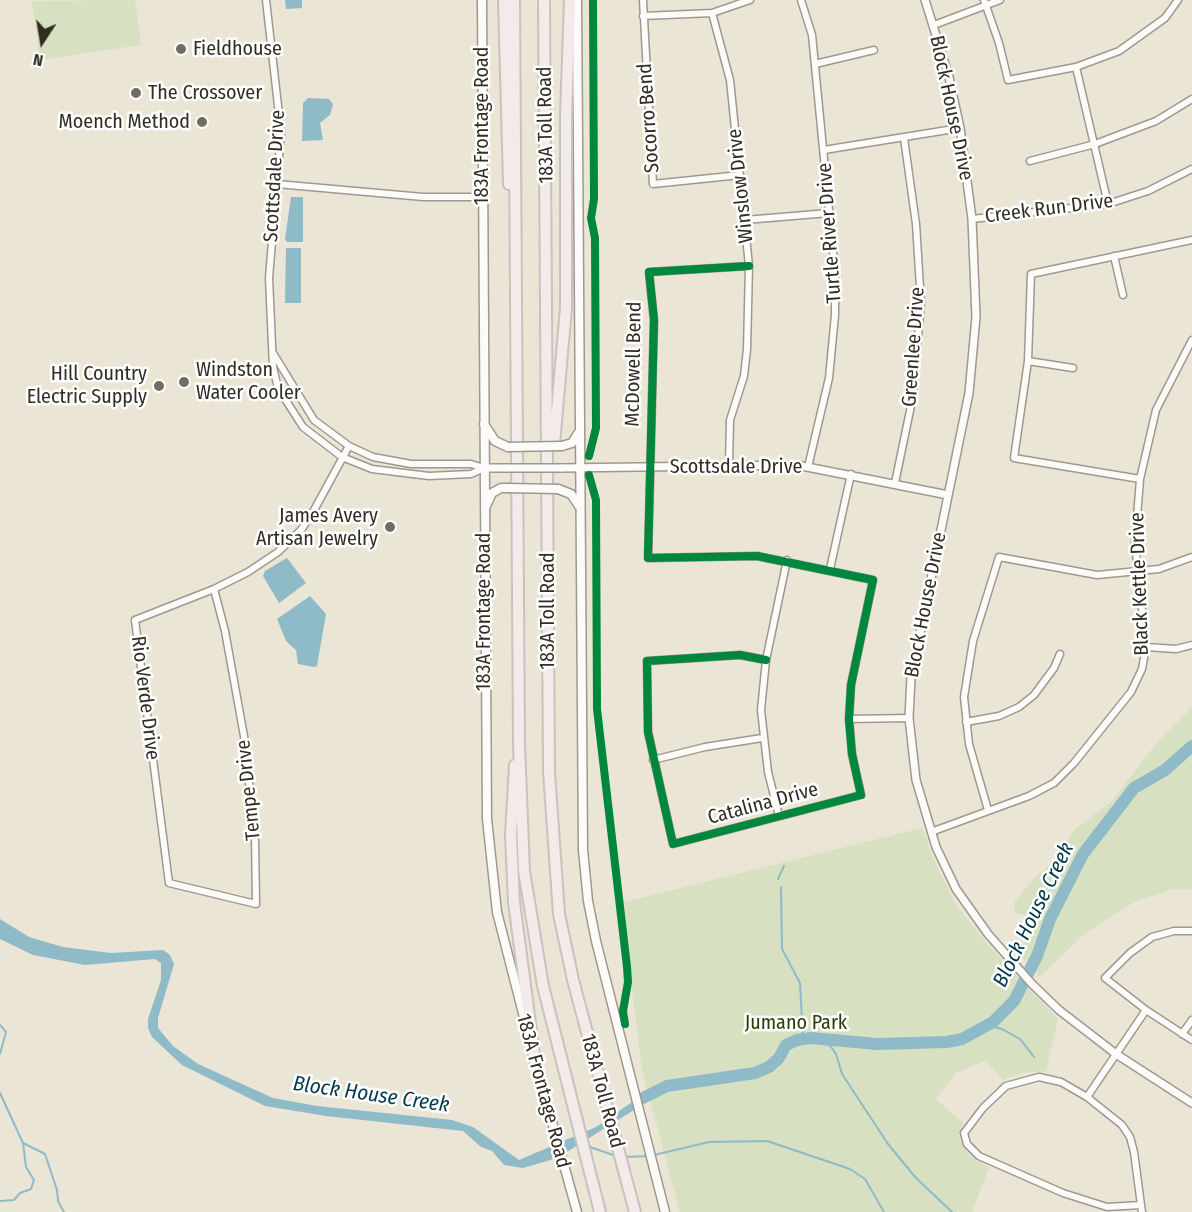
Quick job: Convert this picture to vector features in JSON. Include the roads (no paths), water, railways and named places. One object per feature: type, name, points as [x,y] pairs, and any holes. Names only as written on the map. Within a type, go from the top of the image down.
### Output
[{"type":"highway","points":[[504,0],[510,223],[517,271]]},
{"type":"highway","name":"183A Toll Road","points":[[514,0],[519,744],[524,871],[543,986],[600,1212]]},
{"type":"highway","name":"183A Toll Road","points":[[544,0],[549,772],[559,914],[573,980],[635,1212]]},
{"type":"highway","points":[[548,507],[566,308],[566,115],[570,0]]},
{"type":"highway","points":[[519,744],[512,781],[511,835],[518,944],[536,1061]]},
{"type":"main road","name":"183A Frontage Road","points":[[482,0],[487,819],[497,912],[504,947],[576,1209]]},
{"type":"main road","points":[[577,0],[583,850],[588,902],[602,968],[665,1212]]},
{"type":"main road","points":[[484,424],[495,441],[508,447],[562,446],[572,443],[580,430]]},
{"type":"main road","points":[[484,511],[492,493],[501,488],[558,489],[571,494],[579,506]]},
{"type":"street","name":"Scottsdale Drive","points":[[266,0],[281,132],[269,278],[272,353],[278,388],[303,427],[342,457],[372,469],[400,474],[471,474],[484,468]]},
{"type":"street","name":"Socorro Bend","points":[[643,0],[653,184],[740,175]]},
{"type":"street","points":[[643,16],[712,14],[750,0]]},
{"type":"street","name":"Turtle River Drive","points":[[801,0],[812,35],[835,272],[835,315],[829,378],[808,466]]},
{"type":"street","name":"Block House Drive","points":[[925,0],[934,25],[960,128],[972,219],[975,270],[974,355],[969,393],[911,676],[909,718],[916,780],[931,832],[957,889],[988,934],[1032,984],[1059,1010],[1116,1054],[1192,1103]]},
{"type":"street","points":[[934,25],[985,3],[1000,0]]},
{"type":"street","points":[[985,3],[999,43],[1008,80],[1076,67],[1119,51],[1165,18],[1178,0]]},
{"type":"street","name":"Winslow Drive","points":[[712,14],[730,81],[749,266],[747,349],[744,376],[730,420],[729,466]]},
{"type":"street","points":[[815,64],[874,50]]},
{"type":"street","points":[[1076,67],[1108,204]]},
{"type":"street","points":[[1030,161],[1095,144],[1156,121],[1192,99]]},
{"type":"street","points":[[824,150],[960,128]]},
{"type":"street","name":"Greenlee Drive","points":[[895,483],[912,401],[921,303],[916,224],[904,138]]},
{"type":"street","name":"Creek Run Drive","points":[[972,219],[1108,204],[1148,191],[1192,169]]},
{"type":"street","points":[[277,184],[423,197],[483,197]]},
{"type":"street","points":[[745,220],[829,213]]},
{"type":"street","points":[[1140,479],[1014,458],[1028,361],[1031,274],[1192,240]]},
{"type":"street","points":[[1114,256],[1123,295]]},
{"type":"street","name":"McDowell Bend","points":[[749,266],[649,272],[654,320],[648,466],[648,558],[757,556],[787,560]]},
{"type":"street","name":"Black Kettle Drive","points":[[931,832],[1029,796],[1054,783],[1074,763],[1131,692],[1142,669],[1146,647],[1137,572],[1136,513],[1140,479],[1156,410],[1191,342]]},
{"type":"street","name":"Scottsdale Drive","points":[[272,353],[314,420],[349,446],[373,458],[411,464],[471,464],[484,468],[808,466],[948,495]]},
{"type":"street","points":[[1028,361],[1073,368]]},
{"type":"street","name":"Rio Verde Drive","points":[[169,883],[135,620],[214,589],[268,559],[301,530],[349,446]]},
{"type":"street","points":[[830,569],[851,474]]},
{"type":"street","points":[[988,810],[974,769],[966,722],[967,667],[999,557],[1097,575],[1159,569],[1192,557]]},
{"type":"street","points":[[779,816],[762,738],[762,686],[787,560],[873,580],[851,685],[849,719],[909,718]]},
{"type":"street","name":"Tempe Drive","points":[[169,883],[256,904],[255,837],[244,736],[225,631],[214,589]]},
{"type":"street","points":[[1146,647],[1176,649],[1192,645]]},
{"type":"street","points":[[966,722],[999,716],[1019,707],[1034,694],[1054,668],[1060,654]]},
{"type":"street","points":[[762,738],[705,747],[653,760],[647,723],[647,661],[740,655],[766,660]]},
{"type":"street","name":"Catalina Drive","points":[[653,760],[673,844],[861,795],[852,754],[849,719]]},
{"type":"street","points":[[1192,931],[1174,931],[1152,937],[1130,952],[1105,978],[1146,1010],[1192,1040]]},
{"type":"street","points":[[1087,1097],[1146,1010]]},
{"type":"street","points":[[1182,1034],[1192,1020]]},
{"type":"street","points":[[1039,1077],[1061,1082],[1087,1097],[1122,1125],[1130,1137],[1142,1208],[1107,1207],[1063,1192],[989,1162],[973,1151],[965,1139],[966,1130],[996,1095],[1006,1086],[1020,1079],[1039,1077]]},
{"type":"water","points":[[285,0],[302,0],[302,8],[286,9]]},
{"type":"water","points":[[308,98],[329,99],[333,104],[330,115],[320,123],[323,140],[302,141],[303,103]]},
{"type":"water","points":[[291,197],[303,197],[303,242],[287,242],[285,239]]},
{"type":"water","points":[[286,248],[301,248],[301,303],[285,303]]},
{"type":"water","points":[[287,558],[306,583],[279,603],[263,576],[265,571]]},
{"type":"water","points":[[310,596],[326,614],[317,666],[314,667],[298,664],[296,650],[286,641],[277,619]]},
{"type":"water","points":[[0,919],[29,937],[63,947],[111,953],[163,950],[170,955],[174,964],[158,1018],[158,1028],[173,1046],[198,1064],[273,1098],[317,1106],[452,1120],[473,1127],[519,1160],[596,1127],[655,1086],[658,1095],[557,1158],[523,1168],[504,1165],[492,1151],[481,1147],[463,1131],[326,1116],[265,1106],[182,1065],[152,1037],[148,1028],[148,1019],[161,980],[161,963],[155,959],[85,965],[33,955],[0,939]]},
{"type":"waterway","name":"Block House Creek","points":[[643,1098],[667,1086],[755,1073],[769,1067],[779,1058],[786,1045],[797,1040],[811,1038],[877,1044],[947,1042],[962,1039],[993,1022],[1014,1001],[1037,956],[1050,919],[1083,854],[1134,788],[1165,770],[1192,746]]},
{"type":"waterway","points":[[778,879],[784,866]]},
{"type":"waterway","points":[[781,887],[782,949],[800,983],[803,1039]]},
{"type":"waterway","points":[[0,1025],[6,1032],[0,1054]]},
{"type":"waterway","points":[[987,1025],[1002,1029],[1020,1039],[1034,1057]]},
{"type":"waterway","points":[[826,1040],[836,1054],[842,1074],[888,1144],[916,1178],[952,1212]]},
{"type":"waterway","points":[[0,1093],[23,1143],[26,1167],[34,1180],[31,1189],[20,1193],[14,1200],[0,1201]]},
{"type":"waterway","points":[[654,1155],[709,1142],[767,1141],[850,1169],[865,1179],[884,1212]]},
{"type":"waterway","points":[[23,1143],[45,1154],[57,1190],[58,1201],[64,1212]]},
{"type":"waterway","points":[[587,1146],[616,1156]]},
{"type":"waterway","points":[[624,1157],[649,1156]]},
{"type":"place","name":"Fieldhouse","points":[[181,49]]},
{"type":"place","name":"The Crossover","points":[[136,93]]},
{"type":"place","name":"Moench Method","points":[[202,122]]},
{"type":"place","name":"Windston Water Cooler","points":[[184,382]]},
{"type":"place","name":"Hill Country Electric Supply","points":[[159,386]]},
{"type":"place","name":"James Avery Artisan Jewelry","points":[[390,527]]},
{"type":"park label","name":"Jumano Park","points":[[796,1023]]}]
